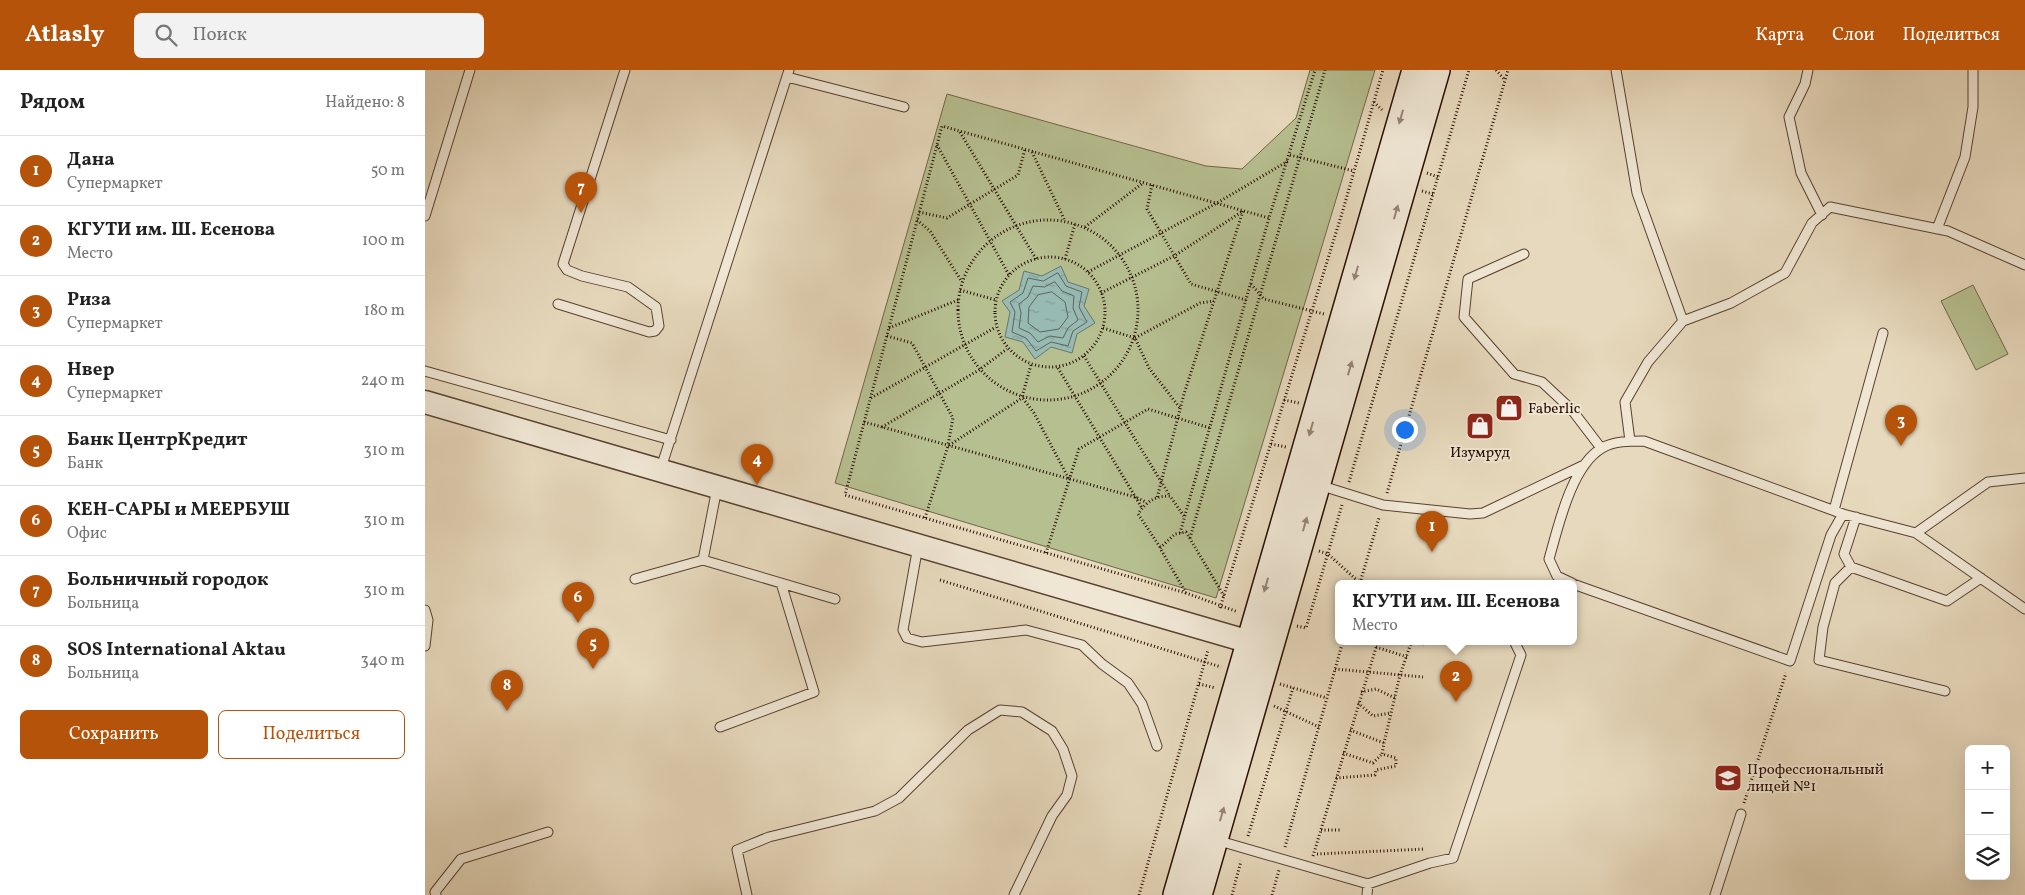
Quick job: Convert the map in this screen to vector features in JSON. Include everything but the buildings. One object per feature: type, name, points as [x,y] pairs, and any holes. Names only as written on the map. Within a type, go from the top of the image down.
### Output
[{"type":"main road","points":[[1199,895],[1205,837],[1307,481],[1415,70]]},
{"type":"main road","points":[[1307,481],[1437,70]]},
{"type":"main road","points":[[1176,895],[1205,837]]},
{"type":"street","points":[[425,402],[1260,645]]},
{"type":"lane","points":[[425,216],[470,70]]},
{"type":"lane","points":[[558,304],[651,332],[659,326],[656,307],[628,286],[582,276],[567,270],[563,264],[625,70]]},
{"type":"lane","points":[[1616,70],[1637,193],[1683,321]]},
{"type":"lane","points":[[1808,70],[1805,84],[1789,117],[1801,173],[1822,215]]},
{"type":"lane","points":[[1937,229],[1965,157],[1973,108],[1973,70]]},
{"type":"lane","points":[[660,471],[788,74],[904,107]]},
{"type":"lane","points":[[1630,441],[1625,402],[1648,362],[1683,321],[1731,303],[1785,273],[1813,223],[1830,207],[1948,231],[2025,265]]},
{"type":"lane","points":[[1524,254],[1468,279],[1464,317],[1514,374],[1541,382],[1571,410],[1601,448]]},
{"type":"lane","points":[[1577,585],[1790,661],[1838,512],[1883,333]]},
{"type":"lane","points":[[425,371],[671,440]]},
{"type":"lane","points":[[1565,580],[1557,576],[1549,559],[1567,500],[1584,465],[1601,448],[1630,441],[1644,441],[1838,512],[1916,533],[2025,609]]},
{"type":"lane","points":[[1307,481],[1383,505],[1470,514],[1483,513],[1584,465]]},
{"type":"lane","points":[[1916,533],[1988,482],[2025,478]]},
{"type":"lane","points":[[703,560],[717,488]]},
{"type":"lane","points":[[1856,517],[1844,554],[1851,567],[1947,601],[1981,578]]},
{"type":"lane","points":[[918,546],[903,630],[907,638],[922,642],[1025,630],[1082,645],[1102,664],[1128,683],[1142,704],[1157,746]]},
{"type":"lane","points":[[635,579],[703,560],[835,600]]},
{"type":"lane","points":[[1851,567],[1835,583],[1823,627],[1819,660],[1945,691]]},
{"type":"lane","points":[[719,728],[814,692],[781,583]]},
{"type":"lane","points":[[425,610],[428,620],[425,646]]},
{"type":"lane","points":[[1205,837],[1368,884],[1430,863],[1453,858],[1521,655],[1516,645]]},
{"type":"lane","points":[[747,895],[737,850],[769,837],[875,811],[899,798],[968,730],[1000,710],[1022,712],[1052,731],[1063,749],[1072,776],[1067,795],[1052,816],[1014,895]]},
{"type":"lane","points":[[1715,895],[1741,814]]},
{"type":"lane","points":[[435,895],[435,892],[461,859],[548,832]]},
{"type":"lane","points":[[1367,895],[1368,884]]},
{"type":"path","points":[[1180,533],[1269,218],[1290,156],[1315,70]]},
{"type":"path","points":[[1190,538],[1325,70]]},
{"type":"path","points":[[1139,895],[1213,632],[1312,311],[1383,70]]},
{"type":"path","points":[[1306,628],[1469,70]]},
{"type":"path","points":[[1496,70],[1505,80]]},
{"type":"path","points":[[1361,580],[1507,70]]},
{"type":"path","points":[[1221,607],[1186,593],[1046,554],[845,494],[941,126],[1269,218]]},
{"type":"path","points":[[960,131],[1035,259]]},
{"type":"path","points":[[937,145],[1009,275]]},
{"type":"path","points":[[919,212],[947,218],[970,205],[1018,175],[1025,149]]},
{"type":"path","points":[[1032,152],[1065,221]]},
{"type":"path","points":[[1290,156],[1354,171]]},
{"type":"path","points":[[1088,272],[1217,203],[1288,160]]},
{"type":"path","points":[[1085,227],[1143,183]]},
{"type":"path","points":[[1152,185],[1147,209],[1191,284],[1246,300]]},
{"type":"path","points":[[1101,293],[1174,256],[1243,211]]},
{"type":"path","points":[[1157,498],[1180,409],[1243,211]]},
{"type":"path","points":[[917,220],[930,231],[962,282]]},
{"type":"path","points":[[1041,220],[1065,221],[1085,227],[1105,239],[1121,256],[1133,277],[1139,307],[1135,338],[1127,355],[1116,371],[1101,384],[1076,397],[1049,401],[1022,397],[999,387],[979,370],[965,346],[959,324],[958,300],[960,290],[962,282],[978,254],[990,242],[1017,226],[1041,220]]},
{"type":"path","points":[[1065,259],[1075,224]]},
{"type":"path","points":[[1050,257],[1065,259],[1088,272],[1098,284],[1101,293],[1105,314],[1103,328],[1096,344],[1085,356],[1072,364],[1058,368],[1031,365],[1007,349],[996,327],[996,300],[1001,286],[1009,275],[1021,265],[1035,259],[1050,257]]},
{"type":"path","points":[[1251,284],[1264,299],[1312,311]]},
{"type":"path","points":[[960,290],[996,300]]},
{"type":"path","points":[[889,328],[958,300]]},
{"type":"path","points":[[1103,328],[1135,338],[1200,303],[1214,301]]},
{"type":"path","points":[[871,398],[996,327]]},
{"type":"path","points":[[887,336],[912,343],[953,418],[948,446],[925,518]]},
{"type":"path","points":[[1135,338],[1149,368],[1180,409]]},
{"type":"path","points":[[882,427],[979,370],[1007,349]]},
{"type":"path","points":[[1085,356],[1161,482],[1185,516]]},
{"type":"path","points":[[948,446],[1022,397],[1031,365]]},
{"type":"path","points":[[1058,368],[1142,508]]},
{"type":"path","points":[[1022,397],[1034,412],[1069,479]]},
{"type":"path","points":[[1046,554],[1079,449],[1148,409],[1210,428]]},
{"type":"path","points":[[864,422],[1135,497],[1146,502]]},
{"type":"path","points":[[1170,496],[1146,502],[1138,514],[1186,593]]},
{"type":"path","points":[[1160,548],[1175,534],[1186,532],[1224,596]]},
{"type":"path","points":[[1328,554],[1357,580]]},
{"type":"path","points":[[940,580],[1327,698]]},
{"type":"path","points":[[1272,895],[1342,645]]},
{"type":"path","points":[[1343,753],[1373,763],[1382,754],[1400,675],[1411,645]]},
{"type":"path","points":[[1310,867],[1375,647],[1407,657]]},
{"type":"path","points":[[1741,814],[1790,661]]},
{"type":"path","points":[[1335,669],[1423,677]]},
{"type":"path","points":[[1232,895],[1244,848],[1293,688]]},
{"type":"path","points":[[1361,692],[1377,688],[1395,698]]},
{"type":"path","points":[[1358,703],[1373,716],[1391,713]]},
{"type":"path","points":[[1350,730],[1384,743]]},
{"type":"path","points":[[1336,778],[1375,775],[1376,770],[1396,766],[1396,758],[1382,754]]},
{"type":"path","points":[[1321,830],[1340,830]]},
{"type":"path","points":[[1314,854],[1430,849],[1430,863]]},
{"type":"green space","points":[[1310,70],[1375,70],[1216,598],[835,483],[947,94],[1206,166],[1242,169],[1296,118]]},
{"type":"green space","points":[[1973,285],[2008,354],[1976,370],[1941,301]]},
{"type":"water","points":[[1061,266],[1068,282],[1089,289],[1084,306],[1095,323],[1077,334],[1072,353],[1051,347],[1035,359],[1023,342],[1005,337],[1010,312],[1002,301],[1019,290],[1024,271],[1042,276]]},
{"type":"place","name":"Больничный городок","points":[[581,213]]},
{"type":"place","name":"Faberlic","points":[[1509,408]]},
{"type":"place","name":"Изумруд","points":[[1480,426]]},
{"type":"place","name":"Риза","points":[[1901,446]]},
{"type":"place","name":"Нвер","points":[[757,485]]},
{"type":"place","name":"Дана","points":[[1432,552]]},
{"type":"place","name":"КЕН-САРЫ и МЕЕРБУШ","points":[[578,623]]},
{"type":"place","name":"Банк ЦентрКредит","points":[[593,669]]},
{"type":"place","name":"КГУТИ им. Ш. Есенова","points":[[1456,702]]},
{"type":"place","name":"SOS International Aktau","points":[[507,711]]},
{"type":"place","name":"Профессиональный лицей №1","points":[[1728,778]]}]
